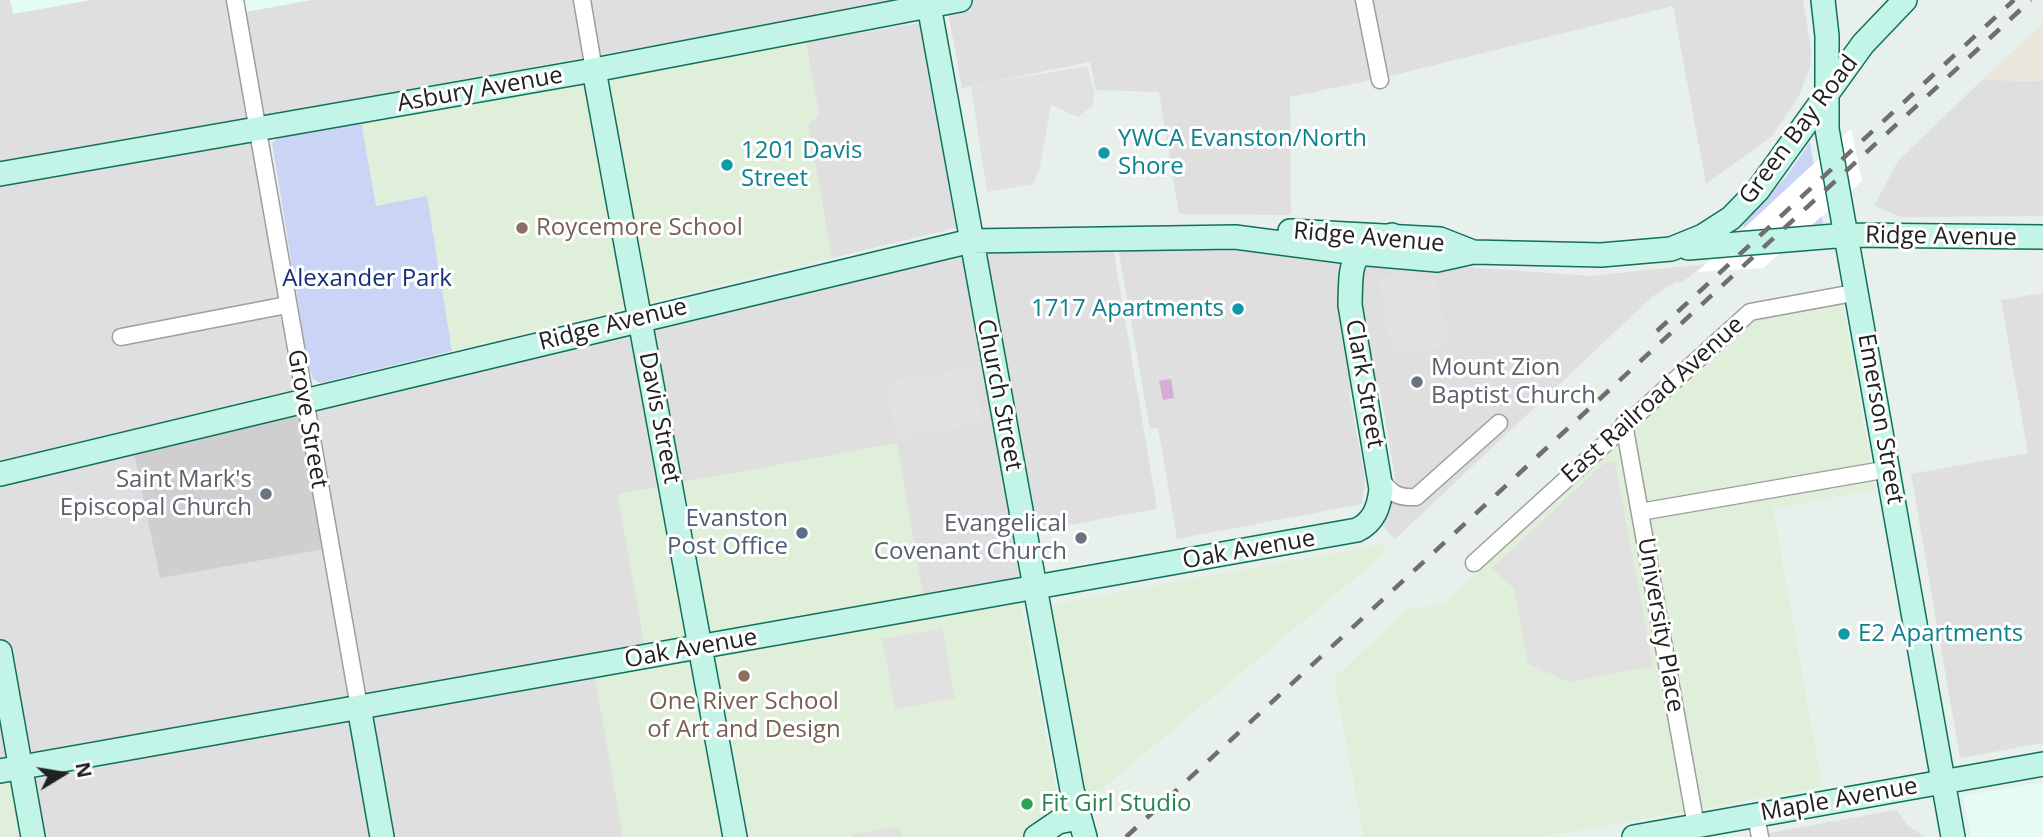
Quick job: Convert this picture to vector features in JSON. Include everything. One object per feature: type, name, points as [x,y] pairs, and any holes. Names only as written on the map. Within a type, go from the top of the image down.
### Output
[{"type":"main road","name":"Asbury Avenue","points":[[0,174],[594,70],[929,3],[960,0]]},
{"type":"main road","name":"Emerson Street","points":[[1823,0],[1827,25],[1827,129],[1848,235],[1953,837]]},
{"type":"main road","name":"Green Bay Road","points":[[1472,252],[1589,255],[1671,249],[1703,236],[1731,218],[1758,190],[1863,44],[1905,0]]},
{"type":"main road","name":"Church Street","points":[[929,3],[1072,790],[1085,837]]},
{"type":"main road","name":"Davis Street","points":[[594,70],[735,837]]},
{"type":"main road","name":"Ridge Avenue","points":[[0,474],[640,318],[971,241],[1235,237],[1276,231],[1440,239],[1472,252]]},
{"type":"main road","points":[[1357,253],[1368,244],[1392,235]]},
{"type":"main road","name":"Ridge Avenue","points":[[1671,249],[1848,235],[2043,237]]},
{"type":"main road","name":"Ridge Avenue","points":[[1235,237],[1437,260],[1472,252]]},
{"type":"main road","name":"Clark Street","points":[[1357,253],[1350,305],[1381,479],[1380,503],[1374,514]]},
{"type":"main road","name":"Oak Avenue","points":[[10,769],[1357,530],[1367,526],[1374,514]]},
{"type":"main road","points":[[0,652],[10,769],[33,837]]},
{"type":"main road","name":"Grove Street","points":[[359,707],[382,837]]},
{"type":"main road","name":"Maple Avenue","points":[[1634,837],[1696,826],[1758,826],[1943,781],[2043,764]]},
{"type":"main road","name":"Church Street","points":[[1070,829],[1072,790]]},
{"type":"main road","points":[[1036,837],[1058,822],[1070,829]]},
{"type":"street","name":"Grove Street","points":[[235,0],[359,707]]},
{"type":"street","name":"Davis Street","points":[[582,0],[594,70]]},
{"type":"street","points":[[1364,0],[1380,80]]},
{"type":"street","name":"East Railroad Avenue","points":[[1474,563],[1624,424],[1751,312],[1858,292]]},
{"type":"street","points":[[121,337],[287,305]]},
{"type":"street","points":[[1381,479],[1396,496],[1416,498],[1499,423]]},
{"type":"street","name":"University Place","points":[[1624,424],[1696,826]]},
{"type":"street","points":[[1640,512],[1889,468]]},
{"type":"shaded area","points":[[0,0],[904,0],[0,163]]},
{"type":"shaded area","points":[[10,0],[91,0],[13,14]]},
{"type":"shaded area","points":[[244,0],[312,0],[246,12]]},
{"type":"shaded area","points":[[946,0],[1803,0],[1811,50],[1810,67],[1798,98],[1772,136],[1706,184],[1673,6],[1386,77],[1290,97],[1291,215],[1179,214],[1159,92],[1096,90],[1090,62],[962,88]]},
{"type":"shaded area","points":[[920,23],[956,228],[832,258],[808,124],[819,115],[806,42]]},
{"type":"shaded area","points":[[2043,23],[2043,81],[1982,80]]},
{"type":"shaded area","points":[[806,42],[819,115],[808,125],[832,258],[452,351],[427,196],[376,207],[361,121]]},
{"type":"shaded area","points":[[1087,66],[1094,91],[1093,105],[1078,117],[1051,105],[1040,167],[1033,184],[987,192],[971,86]]},
{"type":"shaded area","points":[[1982,80],[2043,81],[2043,216],[1901,217],[1874,206],[1898,161]]},
{"type":"shaded area","points":[[251,142],[293,390],[0,461],[0,187]]},
{"type":"shaded area","points":[[1113,247],[1157,509],[1019,534],[1018,588],[925,606],[618,494],[646,654],[593,664],[623,837],[35,837],[0,770],[0,486],[957,257],[1004,251]]},
{"type":"shaded area","points":[[1118,247],[1214,249],[1591,276],[1706,264],[1681,283],[1677,281],[1653,296],[1395,539],[1382,525],[1397,487],[1379,385],[1349,391],[1365,478],[1362,504],[1177,539],[1158,428],[1150,429]]},
{"type":"shaded area","points":[[1417,273],[1419,282],[1436,279],[1450,346],[1392,356],[1378,277]]},
{"type":"shaded area","points":[[2043,293],[2043,743],[1960,758],[1911,474],[2028,453],[2001,300]]},
{"type":"shaded area","points":[[1842,301],[1875,489],[1773,509],[1822,787],[1542,837],[1364,837],[1334,678],[1408,609],[1444,604],[1749,319]]},
{"type":"shaded area","points":[[973,367],[983,424],[896,439],[886,382]]},
{"type":"shaded area","points":[[1171,379],[1174,398],[1163,400],[1159,381]]},
{"type":"shaded area","points":[[304,401],[330,548],[160,578],[132,443]]},
{"type":"shaded area","points":[[897,443],[925,606],[1018,588],[1059,806],[1056,812],[1025,837],[623,837],[593,664],[646,654],[618,494]]},
{"type":"shaded area","points":[[1607,461],[1615,463],[1653,666],[1570,682],[1528,664],[1514,589],[1492,568]]},
{"type":"shaded area","points":[[1383,544],[1385,553],[1086,802],[1051,605]]},
{"type":"shaded area","points":[[942,628],[955,698],[895,709],[882,639]]},
{"type":"shaded area","points":[[21,767],[33,837],[0,837],[0,771]]},
{"type":"shaded area","points":[[2043,782],[2043,837],[1971,837],[1964,800],[1967,795]]},
{"type":"shaded area","points":[[1897,810],[1907,825],[1925,837],[1769,837],[1768,833]]},
{"type":"shaded area","points":[[900,826],[902,837],[853,837],[853,834]]},
{"type":"green space","name":"Alexander Park","points":[[361,121],[376,206],[427,196],[452,351],[320,383],[313,379],[308,364],[272,143],[282,135]]},
{"type":"green space","points":[[1810,142],[1823,224],[1747,231],[1743,226],[1744,221],[1786,177]]},
{"type":"pier","points":[[1851,129],[1862,181],[1763,268],[1697,272]]},
{"type":"railway","points":[[1657,331],[2014,0]]},
{"type":"railway","points":[[1126,837],[2031,0]]},
{"type":"place","name":"YWCA Evanston/North Shore","points":[[1104,153]]},
{"type":"place","name":"1201 Davis Street","points":[[727,165]]},
{"type":"place","name":"Roycemore School","points":[[522,228]]},
{"type":"place","name":"1717 Apartments","points":[[1238,309]]},
{"type":"place","name":"Mount Zion Baptist Church","points":[[1417,382]]},
{"type":"place","name":"Saint Mark's Episcopal Church","points":[[266,494]]},
{"type":"place","name":"Evanston Post Office","points":[[802,533]]},
{"type":"place","name":"Evangelical Covenant Church","points":[[1081,538]]},
{"type":"place","name":"E2 Apartments","points":[[1844,634]]},
{"type":"place","name":"One River School of Art and Design","points":[[744,676]]},
{"type":"place","name":"Fit Girl Studio","points":[[1027,804]]}]
